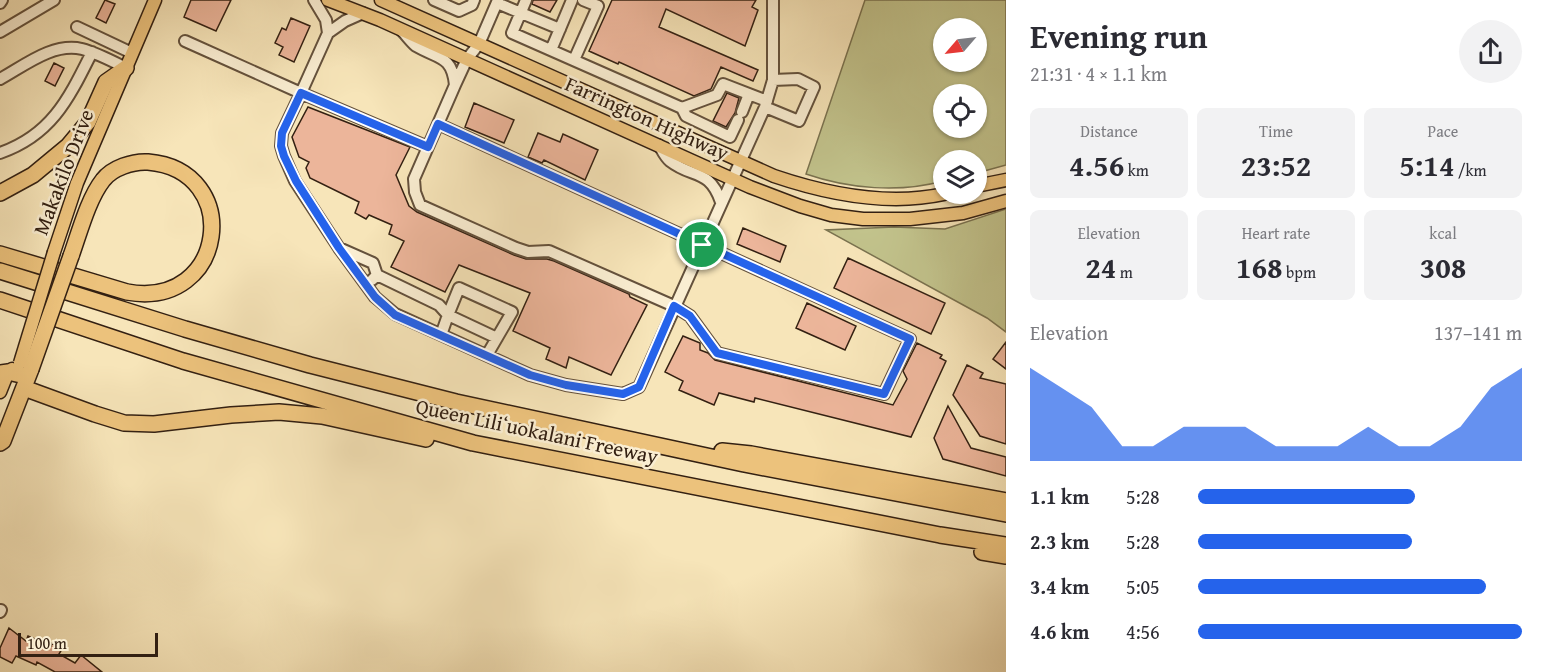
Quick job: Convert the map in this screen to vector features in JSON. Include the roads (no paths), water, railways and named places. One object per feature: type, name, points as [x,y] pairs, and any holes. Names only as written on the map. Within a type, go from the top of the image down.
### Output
[{"type":"highway","points":[[0,193],[33,175],[68,146],[88,122],[106,82],[126,68]]},
{"type":"highway","points":[[0,254],[127,292],[145,294],[163,292],[187,281],[203,263],[212,233],[208,204],[195,183],[175,169],[146,162],[129,164],[110,174],[101,182],[71,256],[18,373],[12,420],[0,443]]},
{"type":"highway","name":"Queen Liliʻuokalani Freeway","points":[[0,271],[185,329],[310,365],[456,402],[744,464],[1006,514]]},
{"type":"highway","name":"Queen Liliʻuokalani Freeway","points":[[0,300],[183,361],[473,443],[940,535],[1006,545]]},
{"type":"highway","points":[[18,373],[95,414],[124,423],[154,424],[231,415],[288,412],[334,418],[418,438],[473,443]]},
{"type":"highway","points":[[646,442],[751,454],[1006,501]]},
{"type":"highway","points":[[742,496],[880,532],[1006,556]]},
{"type":"main road","name":"Farrington Highway","points":[[328,0],[401,29],[772,196],[831,215],[885,220],[963,213],[1006,201]]},
{"type":"main road","name":"Farrington Highway","points":[[381,0],[785,180],[833,191],[899,200],[933,195]]},
{"type":"main road","name":"Makakilo Drive","points":[[0,436],[54,252],[77,183],[153,2]]},
{"type":"main road","points":[[987,184],[1006,180]]},
{"type":"main road","name":"Makakilo Drive","points":[[0,392],[18,373]]},
{"type":"street","points":[[0,32],[54,0]]},
{"type":"street","points":[[314,0],[326,20],[328,33]]},
{"type":"street","points":[[434,0],[459,11],[472,5],[474,0]]},
{"type":"street","points":[[526,0],[512,33],[682,108],[686,116],[730,137],[749,94]]},
{"type":"street","points":[[551,50],[572,0]]},
{"type":"street","points":[[574,60],[598,6],[583,0]]},
{"type":"street","points":[[363,13],[345,21],[328,33],[282,133],[281,146],[296,181],[339,248],[375,297],[395,315],[530,375],[566,385],[623,394],[639,387],[766,104],[773,80],[773,0]]},
{"type":"street","points":[[438,124],[910,339],[884,394],[717,353],[690,316],[674,306],[549,251],[528,252],[516,248],[420,205],[415,192],[414,180],[428,147],[438,124],[455,85],[467,59],[479,44],[498,1],[560,29]]},
{"type":"street","points":[[77,27],[132,53]]},
{"type":"street","points":[[401,29],[415,45],[447,60],[454,74],[455,85]]},
{"type":"street","points":[[185,41],[428,147]]},
{"type":"street","points":[[0,79],[58,49],[77,48],[92,52],[126,68]]},
{"type":"street","points":[[0,153],[27,141],[54,118],[67,100],[92,52]]},
{"type":"street","points":[[682,108],[717,94],[723,84],[749,94],[799,121],[814,87],[798,79],[773,80]]},
{"type":"street","points":[[659,145],[673,162],[708,178],[721,202]]},
{"type":"street","points":[[339,248],[373,263],[376,275]]},
{"type":"street","points":[[366,285],[376,275]]},
{"type":"street","points":[[376,275],[439,304],[448,315],[497,338]]},
{"type":"street","points":[[441,335],[459,288],[512,312],[487,355]]}]
